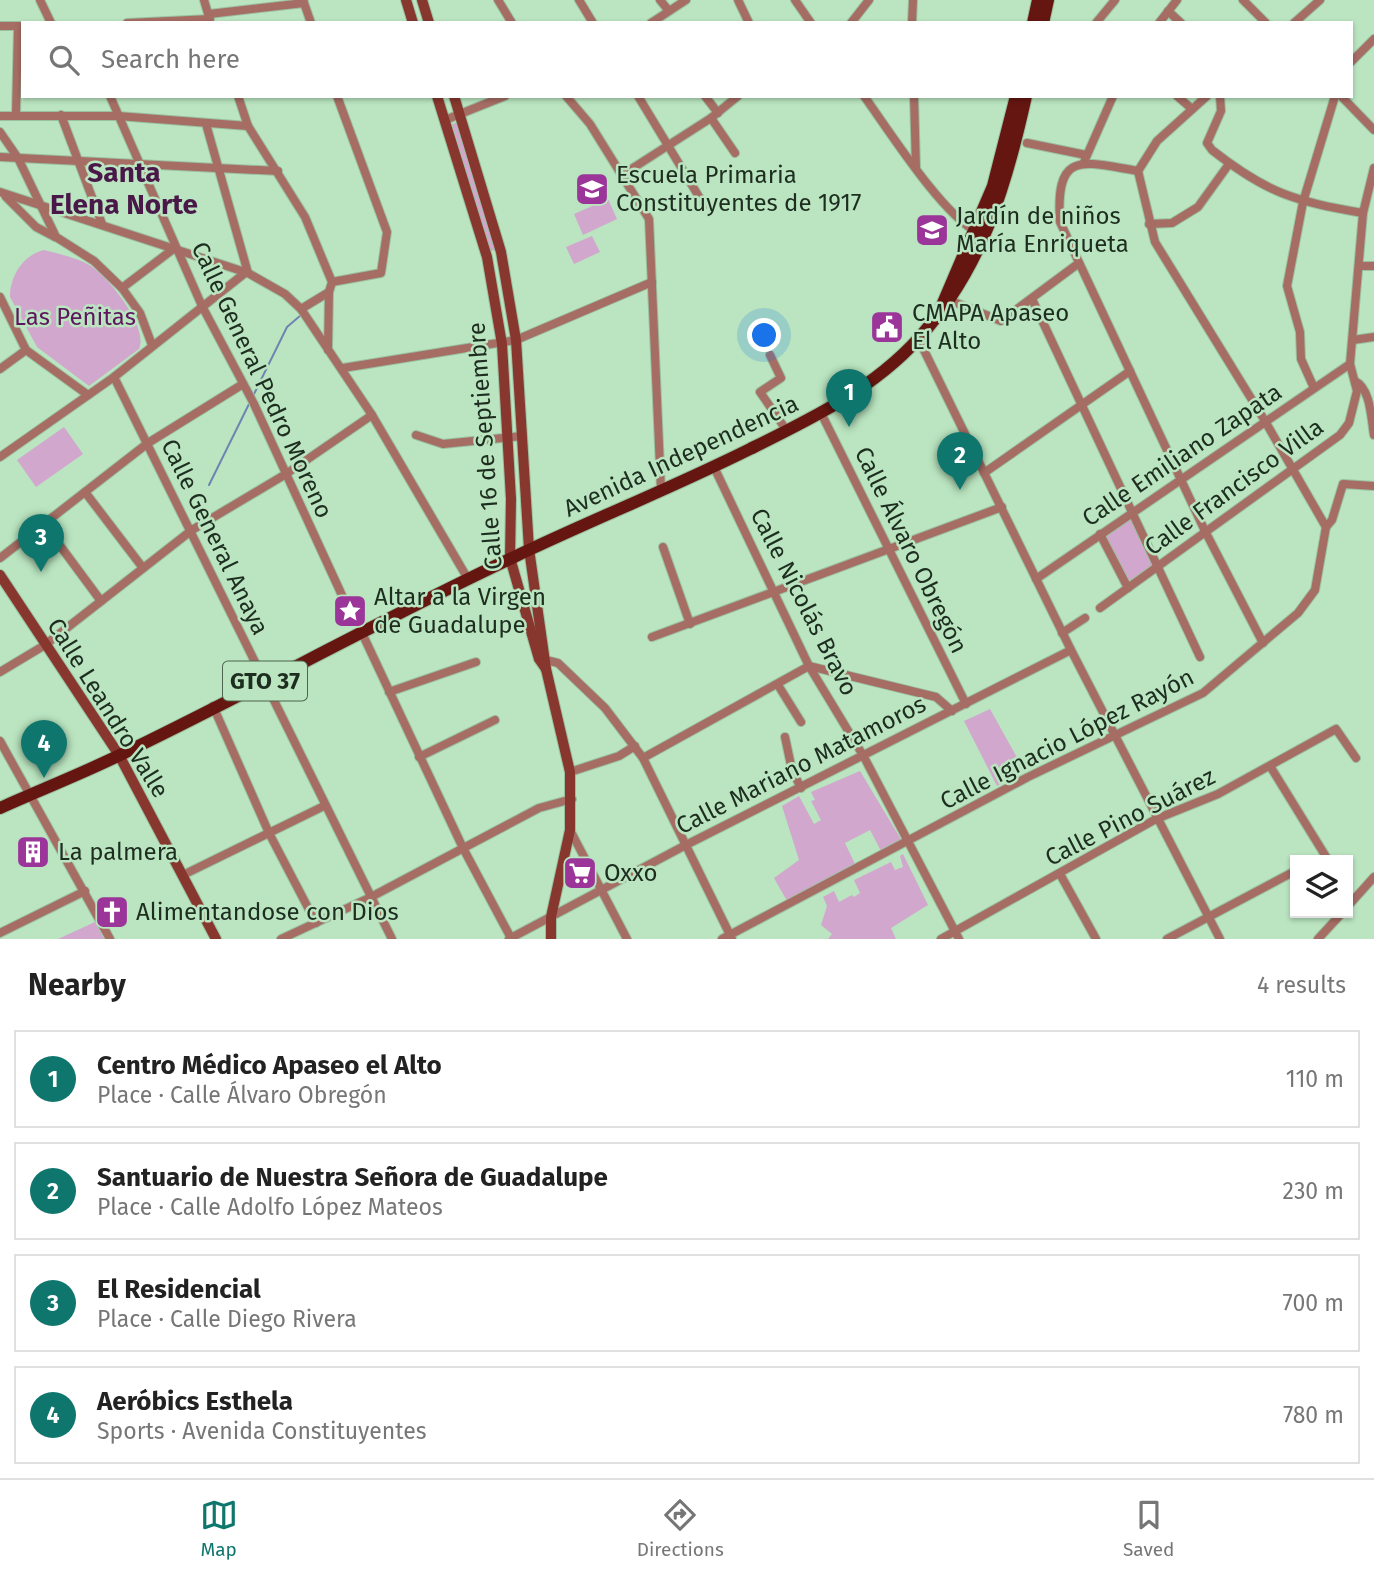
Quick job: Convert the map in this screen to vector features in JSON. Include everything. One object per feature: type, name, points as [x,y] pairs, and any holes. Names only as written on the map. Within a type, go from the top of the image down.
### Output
[{"type":"main road","points":[[1033,21],[1038,0]]},
{"type":"main road","points":[[1043,21],[1048,0]]},
{"type":"main road","name":"Avenida Independencia","points":[[980,234],[1015,98]]},
{"type":"main road","name":"Avenida Independencia","points":[[529,549],[715,467],[821,413],[861,389],[918,338],[945,303],[1003,188],[1026,98]]},
{"type":"main road","name":"GTO 37","points":[[0,808],[119,755],[529,549]]},
{"type":"street","points":[[40,0],[50,21]]},
{"type":"street","points":[[204,0],[210,19]]},
{"type":"street","points":[[406,0],[412,21],[428,19],[422,0]]},
{"type":"street","points":[[498,0],[511,21]]},
{"type":"street","points":[[579,0],[592,21]]},
{"type":"street","points":[[660,0],[669,11]]},
{"type":"street","points":[[654,21],[686,0]]},
{"type":"street","points":[[738,0],[748,21]]},
{"type":"street","points":[[795,0],[810,21]]},
{"type":"street","points":[[853,21],[869,0]]},
{"type":"street","points":[[912,21],[913,0]]},
{"type":"street","points":[[1098,21],[1115,0]]},
{"type":"street","points":[[1160,21],[1177,0]]},
{"type":"street","points":[[1243,0],[1264,21]]},
{"type":"street","points":[[1296,21],[1320,0]]},
{"type":"street","points":[[168,21],[210,19],[304,1],[310,21]]},
{"type":"street","points":[[1168,11],[1179,21]]},
{"type":"street","points":[[0,26],[20,26],[16,114]]},
{"type":"street","points":[[1353,60],[1374,39]]},
{"type":"street","name":"Calle General Pedro Moreno","points":[[111,98],[176,251],[254,404],[346,604]]},
{"type":"street","points":[[239,98],[248,126],[305,217],[332,282],[329,292],[328,350]]},
{"type":"street","points":[[332,282],[381,273],[387,232],[338,98]]},
{"type":"street","name":"Calle 16 de Septiembre","points":[[438,98],[487,257],[502,344],[511,499],[510,558],[544,662],[570,772],[570,830],[551,917],[551,939]]},
{"type":"street","name":"Calle 16 de Septiembre","points":[[455,98],[501,252],[516,340],[529,549],[544,662]]},
{"type":"street","points":[[445,120],[500,98]]},
{"type":"street","points":[[568,98],[590,124],[649,219],[661,490]]},
{"type":"street","points":[[639,98],[704,205]]},
{"type":"street","points":[[706,98],[735,153]]},
{"type":"street","points":[[622,175],[715,115],[736,98]]},
{"type":"street","points":[[865,98],[916,169],[980,234]]},
{"type":"street","points":[[914,98],[916,169]]},
{"type":"street","points":[[1112,98],[1085,158],[1067,170],[1059,202],[1060,222],[1205,531],[1262,643]]},
{"type":"street","points":[[1179,98],[1192,109]]},
{"type":"street","points":[[1205,98],[1157,141],[1138,171],[1149,223],[1155,242],[1265,421],[1326,527]]},
{"type":"street","points":[[1220,98],[1221,111],[1207,143],[1229,164],[1268,190],[1303,202],[1363,214]]},
{"type":"street","points":[[1314,388],[1301,359],[1300,332],[1287,286],[1303,202],[1334,98]]},
{"type":"street","points":[[1343,98],[1374,130]]},
{"type":"street","points":[[0,116],[16,114],[118,117],[248,126]]},
{"type":"street","points":[[61,115],[102,225]]},
{"type":"street","points":[[206,124],[246,273]]},
{"type":"street","points":[[0,132],[18,158],[56,237]]},
{"type":"street","points":[[1027,143],[1138,171]]},
{"type":"street","points":[[0,157],[278,172]]},
{"type":"street","points":[[1149,223],[1172,223],[1198,206],[1229,164]]},
{"type":"street","name":"Calle Francisco Villa","points":[[1100,608],[1339,435],[1349,423],[1357,391],[1350,364],[1363,214],[1374,168]]},
{"type":"street","points":[[4,195],[40,204],[246,273],[285,293],[301,309],[342,368],[468,579]]},
{"type":"street","points":[[0,206],[4,195]]},
{"type":"street","points":[[4,195],[36,227],[94,261],[122,288],[140,313],[152,345]]},
{"type":"street","points":[[122,288],[176,251]]},
{"type":"street","points":[[487,257],[501,252]]},
{"type":"street","points":[[945,303],[1001,321],[1079,263]]},
{"type":"street","points":[[1359,266],[1374,265]]},
{"type":"street","points":[[0,457],[114,377],[246,273]]},
{"type":"street","points":[[342,368],[502,344],[652,282]]},
{"type":"street","points":[[301,309],[329,292]]},
{"type":"street","points":[[0,297],[26,350],[88,395]]},
{"type":"street","points":[[1032,299],[1200,657]]},
{"type":"street","points":[[1353,340],[1374,337]]},
{"type":"street","points":[[918,338],[1062,633],[1220,939]]},
{"type":"street","points":[[0,369],[26,350]]},
{"type":"street","points":[[770,355],[781,378],[760,392],[787,431]]},
{"type":"street","name":"Calle Emiliano Zapata","points":[[1036,579],[1350,364]]},
{"type":"street","points":[[984,473],[1130,371]]},
{"type":"street","name":"Calle General Anaya","points":[[114,377],[192,530],[324,807],[392,939]]},
{"type":"street","points":[[1355,381],[1362,384],[1366,395],[1374,435]]},
{"type":"street","points":[[0,558],[148,443],[243,384]]},
{"type":"street","name":"Calle Álvaro Obregón","points":[[821,413],[966,704]]},
{"type":"street","points":[[0,672],[45,645],[192,530],[286,474],[372,415]]},
{"type":"street","points":[[415,435],[443,444],[522,436]]},
{"type":"street","name":"Calle Nicolás Bravo","points":[[715,467],[810,666],[864,757],[957,935]]},
{"type":"street","name":"Calle Ignacio López Rayón","points":[[728,938],[1114,734],[1203,693],[1297,612],[1315,590],[1326,527],[1332,520],[1343,484],[1374,486]]},
{"type":"street","points":[[85,492],[143,568]]},
{"type":"street","points":[[511,499],[526,497]]},
{"type":"street","points":[[652,637],[1002,508]]},
{"type":"street","points":[[44,524],[101,601]]},
{"type":"street","points":[[1100,534],[1128,588]]},
{"type":"street","points":[[663,547],[690,624]]},
{"type":"street","name":"Calle Leandro Valle","points":[[0,575],[119,755],[216,939]]},
{"type":"street","points":[[1062,633],[1085,618]]},
{"type":"street","points":[[362,633],[463,848],[510,938]]},
{"type":"street","name":"Calle Mariano Matamoros","points":[[510,938],[684,846],[1071,650]]},
{"type":"street","points":[[389,692],[476,662]]},
{"type":"street","points":[[544,662],[558,663],[605,708],[635,746],[728,938]]},
{"type":"street","points":[[643,758],[810,666],[936,697],[952,711]]},
{"type":"street","points":[[778,685],[801,722]]},
{"type":"street","points":[[214,706],[269,833],[316,923]]},
{"type":"street","points":[[419,757],[495,720]]},
{"type":"street","name":"Calle Pino Suárez","points":[[941,939],[957,935],[1156,819],[1218,794],[1336,729],[1356,758]]},
{"type":"street","points":[[785,737],[792,770],[801,788]]},
{"type":"street","points":[[0,741],[28,796],[85,891],[110,939]]},
{"type":"street","points":[[570,772],[619,756],[635,746]]},
{"type":"street","points":[[1270,766],[1321,855]]},
{"type":"street","points":[[281,939],[371,897],[539,808],[572,799]]},
{"type":"street","points":[[183,875],[324,807]]},
{"type":"street","points":[[570,830],[627,939]]},
{"type":"street","points":[[1060,874],[1097,939]]},
{"type":"street","points":[[1167,939],[1290,874]]},
{"type":"street","points":[[1353,900],[1374,877]]},
{"type":"street","points":[[0,933],[85,891]]},
{"type":"street","points":[[1318,939],[1337,918]]},
{"type":"green space","points":[[459,122],[495,250],[490,251],[452,124]]},
{"type":"green space","points":[[608,199],[617,219],[583,235],[574,214]]},
{"type":"green space","points":[[592,236],[600,252],[574,264],[566,247]]},
{"type":"green space","name":"Las Peñitas","points":[[44,250],[68,256],[99,272],[117,292],[138,328],[141,340],[139,349],[89,386],[37,347],[10,297],[12,282],[19,268],[30,256]]},
{"type":"green space","points":[[64,427],[83,454],[36,487],[17,460]]},
{"type":"green space","points":[[1129,515],[1154,564],[1128,584],[1103,535]]},
{"type":"green space","points":[[990,709],[1024,770],[997,786],[964,721]]},
{"type":"green space","points":[[860,771],[902,841],[881,851],[870,830],[845,843],[855,864],[787,901],[774,878],[799,860],[782,806],[799,796],[814,824],[821,820],[811,801],[815,800],[811,792]]},
{"type":"green space","points":[[903,854],[928,905],[891,928],[896,939],[828,939],[832,934],[821,925],[827,906],[823,897],[834,891],[839,902],[852,895],[854,897],[860,893],[854,880],[891,862],[895,870],[903,867],[900,856]]},
{"type":"green space","points":[[95,922],[104,939],[58,939]]},
{"type":"waterway","points":[[253,396],[287,327],[301,315]]},
{"type":"waterway","points":[[209,485],[249,404]]},
{"type":"place","name":"Escuela Primaria Constituyentes de 1917","points":[[592,189]]},
{"type":"place","name":"Jardín de niños María Enriqueta","points":[[932,230]]},
{"type":"place","name":"CMAPA Apaseo El Alto","points":[[887,327]]},
{"type":"place","name":"Centro Médico Apaseo el Alto","points":[[849,427]]},
{"type":"place","name":"Santuario de Nuestra Señora de Guadalupe","points":[[960,490]]},
{"type":"place","name":"El Residencial","points":[[41,572]]},
{"type":"place","name":"Altar a la Virgen de Guadalupe","points":[[350,611]]},
{"type":"place","name":"Aeróbics Esthela","points":[[44,778]]},
{"type":"place","name":"La palmera","points":[[33,852]]},
{"type":"place","name":"Oxxo","points":[[580,873]]},
{"type":"place","name":"Alimentandose con Dios","points":[[112,912]]},
{"type":"district","name":"Santa Elena Norte","points":[[124,188]]}]
